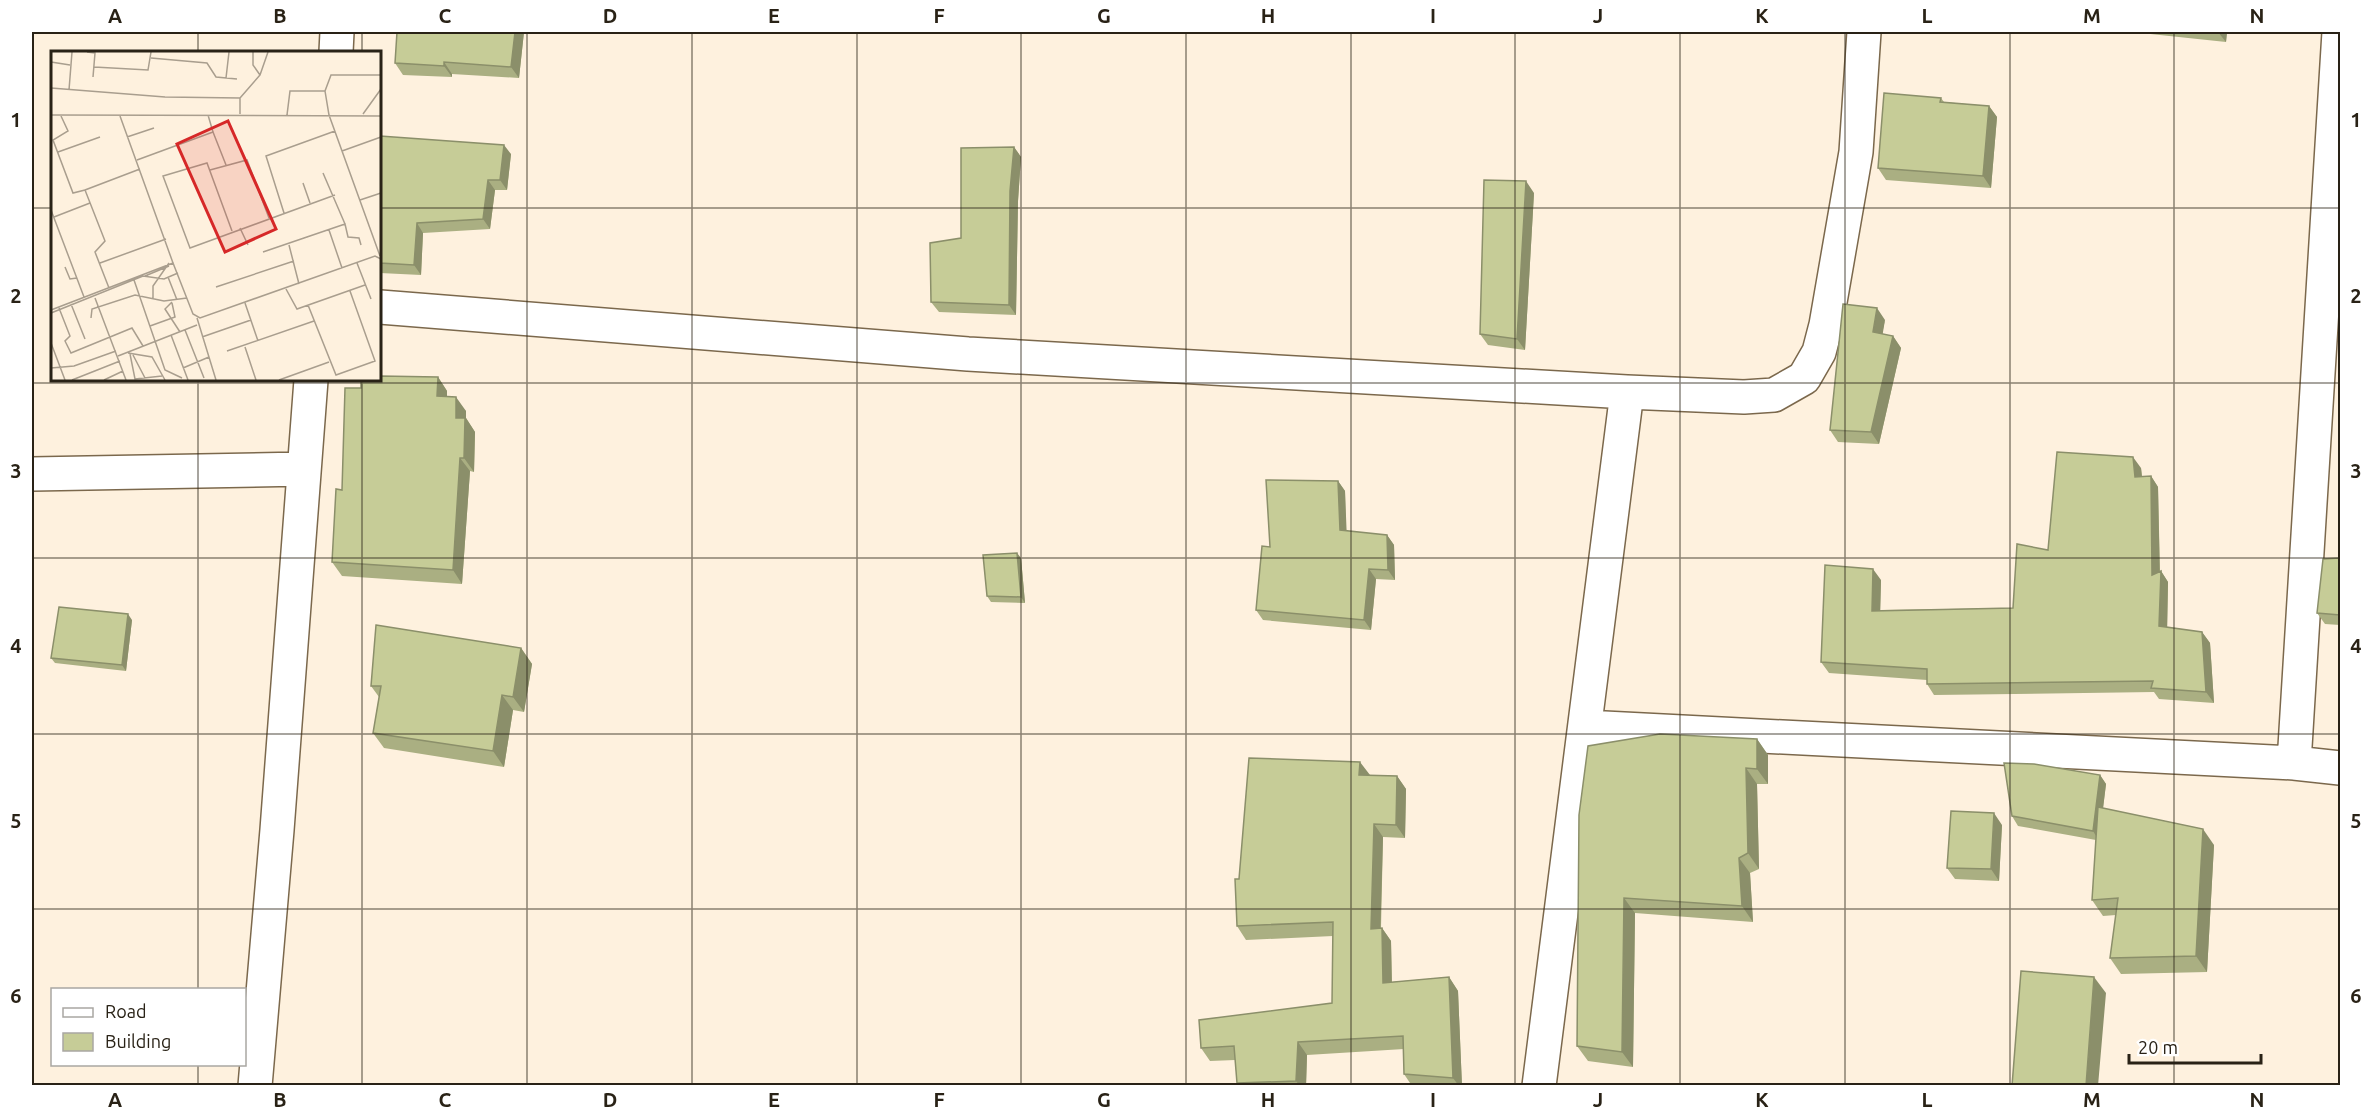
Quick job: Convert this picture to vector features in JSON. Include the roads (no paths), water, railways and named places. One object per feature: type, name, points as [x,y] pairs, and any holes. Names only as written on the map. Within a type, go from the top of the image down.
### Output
[{"type":"street","points":[[336,51],[337,32]]},
{"type":"street","points":[[381,307],[968,354],[1627,392],[1744,397],[1774,395],[1804,378],[1819,352],[1826,325],[1856,152],[1864,32]]},
{"type":"street","points":[[2294,763],[2339,32]]},
{"type":"street","points":[[264,1084],[311,381]]},
{"type":"street","points":[[1539,1086],[1627,392]]},
{"type":"street","points":[[32,474],[304,469]]},
{"type":"street","points":[[1584,727],[2294,763],[2340,768]]}]
